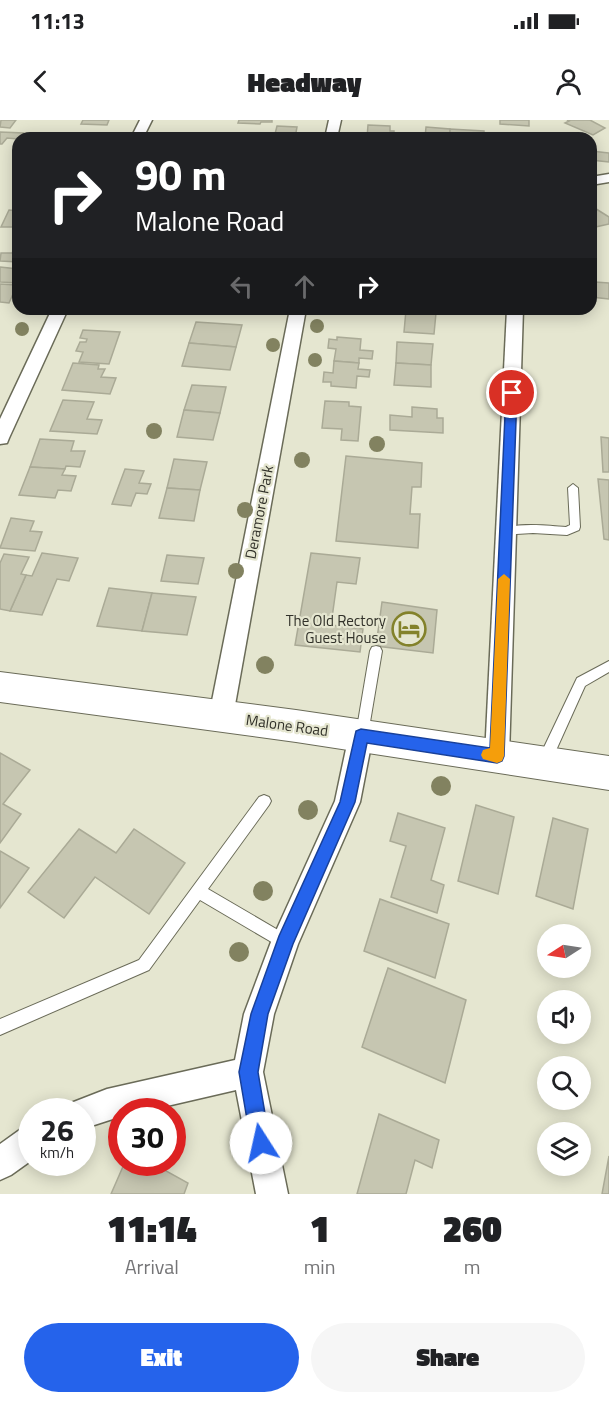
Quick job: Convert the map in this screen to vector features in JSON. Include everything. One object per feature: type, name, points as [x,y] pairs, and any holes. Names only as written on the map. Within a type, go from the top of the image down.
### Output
[{"type":"main road","name":"Malone Road","points":[[0,687],[361,735],[609,773]]},
{"type":"street","points":[[0,438],[57,315]]},
{"type":"street","name":"Deramore Park","points":[[221,716],[297,315]]},
{"type":"street","points":[[497,756],[515,315]]},
{"type":"street","points":[[272,1194],[248,1072],[260,1014],[285,942],[347,802],[361,735]]},
{"type":"street","points":[[96,1108],[248,1072]]},
{"type":"street","points":[[0,1164],[18,1150]]},
{"type":"lane","points":[[506,532],[533,529],[567,531],[575,527],[573,488]]},
{"type":"lane","points":[[361,735],[376,651]]},
{"type":"lane","points":[[543,763],[581,682],[609,666]]},
{"type":"lane","points":[[0,1027],[144,965],[264,801]]},
{"type":"lane","points":[[198,891],[285,942]]},
{"type":"building","points":[[1,120],[16,120],[10,128],[0,127]]},
{"type":"building","points":[[83,120],[109,120],[107,125],[81,124]]},
{"type":"building","points":[[239,120],[272,120],[272,122],[238,123]]},
{"type":"building","points":[[500,120],[529,120],[529,126],[500,124]]},
{"type":"building","points":[[567,120],[590,120],[605,128],[597,133],[586,132],[565,123],[569,121]]},
{"type":"building","points":[[368,125],[390,126],[390,131],[394,131],[394,132],[367,132]]},
{"type":"building","points":[[277,126],[297,127],[296,132],[276,132]]},
{"type":"building","points":[[426,127],[450,129],[450,132],[426,132]]},
{"type":"building","points":[[450,129],[484,131],[484,132],[450,132]]},
{"type":"building","points":[[0,132],[12,133],[12,138],[7,138],[0,144]]},
{"type":"building","points":[[597,152],[609,153],[609,162],[597,161]]},
{"type":"building","points":[[9,210],[12,210],[12,227],[1,227]]},
{"type":"building","points":[[597,210],[609,217],[609,224],[597,227]]},
{"type":"building","points":[[1,253],[12,253],[12,262],[0,261]]},
{"type":"building","points":[[0,267],[12,268],[12,283],[0,282]]},
{"type":"building","points":[[597,282],[609,283],[609,299],[597,298]]},
{"type":"building","points":[[0,284],[12,285],[12,296],[9,303],[0,302]]},
{"type":"building","points":[[406,315],[436,315],[434,334],[404,332]]},
{"type":"building","points":[[196,322],[242,325],[236,347],[189,343]]},
{"type":"building","points":[[83,330],[120,332],[109,364],[79,362],[83,352],[76,351],[80,342],[86,342],[87,339],[80,338]]},
{"type":"building","points":[[337,337],[361,339],[360,350],[373,351],[372,359],[359,358],[359,363],[334,361],[336,349],[328,348],[329,339],[337,340]]},
{"type":"building","points":[[397,342],[433,344],[431,365],[396,363]]},
{"type":"building","points":[[189,343],[236,347],[230,370],[182,366]]},
{"type":"building","points":[[334,361],[359,363],[358,369],[370,370],[369,377],[357,376],[356,388],[331,386],[331,382],[323,382],[324,372],[333,373]]},
{"type":"building","points":[[73,363],[99,365],[98,369],[105,369],[101,377],[116,378],[110,394],[62,390]]},
{"type":"building","points":[[396,363],[431,365],[431,387],[394,385]]},
{"type":"building","points":[[192,385],[226,387],[220,413],[184,410]]},
{"type":"building","points":[[63,400],[94,402],[87,419],[102,420],[97,434],[50,431]]},
{"type":"building","points":[[325,401],[349,402],[349,406],[361,407],[358,441],[341,440],[342,429],[322,428]]},
{"type":"building","points":[[412,407],[437,409],[437,418],[443,418],[443,433],[390,430],[390,415],[412,417]]},
{"type":"building","points":[[184,410],[220,413],[213,440],[177,437]]},
{"type":"building","points":[[601,437],[609,438],[609,472],[603,472]]},
{"type":"building","points":[[40,439],[74,441],[71,451],[85,451],[80,467],[66,466],[65,469],[30,467]]},
{"type":"building","points":[[346,456],[422,463],[421,487],[412,487],[410,514],[420,514],[418,548],[336,541]]},
{"type":"building","points":[[174,459],[207,462],[200,490],[167,488]]},
{"type":"building","points":[[30,467],[65,469],[62,475],[76,476],[71,491],[58,490],[55,498],[19,495]]},
{"type":"building","points":[[125,469],[144,471],[139,483],[151,484],[147,494],[136,493],[131,506],[112,504]]},
{"type":"building","points":[[598,479],[609,480],[609,540],[604,539]]},
{"type":"building","points":[[167,488],[200,490],[194,521],[159,518]]},
{"type":"building","points":[[11,518],[34,521],[30,531],[42,532],[35,551],[0,548]]},
{"type":"building","points":[[42,553],[78,558],[69,581],[57,579],[42,615],[10,611],[26,575],[32,576]]},
{"type":"building","points":[[311,553],[360,558],[356,584],[337,582],[331,625],[363,629],[360,652],[295,645]]},
{"type":"building","points":[[4,554],[29,557],[21,574],[26,575],[10,611],[0,609],[0,563]]},
{"type":"building","points":[[167,555],[204,558],[198,584],[161,581]]},
{"type":"building","points":[[109,588],[152,593],[142,631],[97,626]]},
{"type":"building","points":[[152,593],[196,597],[187,635],[142,631]]},
{"type":"building","points":[[382,602],[437,610],[433,653],[376,646]]},
{"type":"building","points":[[0,753],[30,770],[3,804],[21,814],[0,843]]},
{"type":"building","points":[[476,805],[514,817],[498,894],[458,881]]},
{"type":"building","points":[[398,813],[445,828],[431,880],[444,885],[437,913],[391,897],[406,846],[390,841]]},
{"type":"building","points":[[553,818],[588,829],[573,909],[536,896]]},
{"type":"building","points":[[79,829],[116,853],[134,829],[185,863],[149,914],[95,877],[64,918],[28,892]]},
{"type":"building","points":[[0,851],[29,868],[0,908]]},
{"type":"building","points":[[380,899],[449,924],[435,978],[364,951]]},
{"type":"building","points":[[388,968],[466,1000],[445,1083],[362,1047]]},
{"type":"building","points":[[379,1114],[439,1140],[432,1168],[415,1160],[406,1194],[357,1194]]},
{"type":"building","points":[[609,1156],[609,1194],[602,1194]]},
{"type":"building","points":[[119,1176],[175,1176],[188,1183],[184,1194],[111,1194]]},
{"type":"slow traffic","points":[[488,755],[497,756],[504,579]]},
{"type":"place","name":"The Old Rectory Guest House","points":[[409,629]]},
{"type":"route","points":[[261,1143],[248,1072],[260,1014],[285,942],[347,802],[361,735],[497,756],[512,393]]}]
